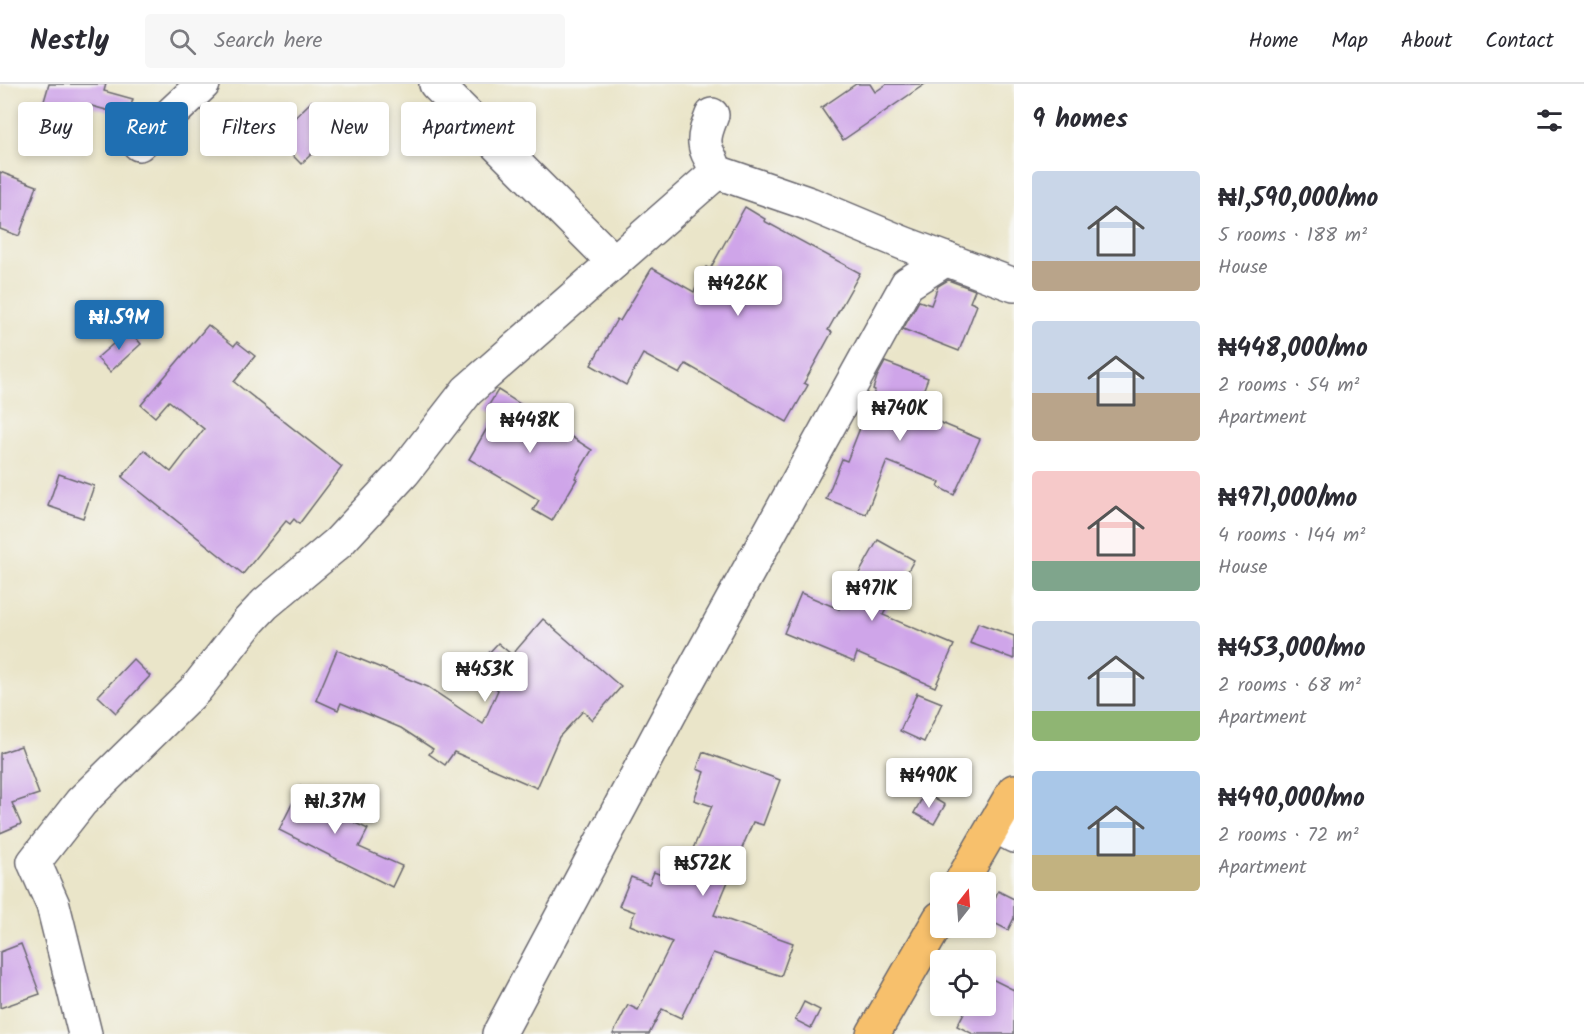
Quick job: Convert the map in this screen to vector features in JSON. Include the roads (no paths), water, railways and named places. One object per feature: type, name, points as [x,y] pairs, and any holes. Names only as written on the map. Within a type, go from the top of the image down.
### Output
[{"type":"main road","points":[[969,872],[1004,830],[1014,791]]},
{"type":"main road","points":[[873,1034],[930,935]]},
{"type":"street","points":[[184,102],[203,84]]},
{"type":"street","points":[[436,84],[615,262]]},
{"type":"street","points":[[85,1034],[53,905],[34,862],[81,802],[196,689],[265,604],[346,535],[404,472],[467,392],[710,178],[714,171],[714,164],[704,144],[712,115]]},
{"type":"street","points":[[714,171],[810,204],[903,243],[1014,285]]},
{"type":"street","points":[[903,243],[908,284]]},
{"type":"street","points":[[499,1034],[675,704],[908,284],[946,260]]}]
